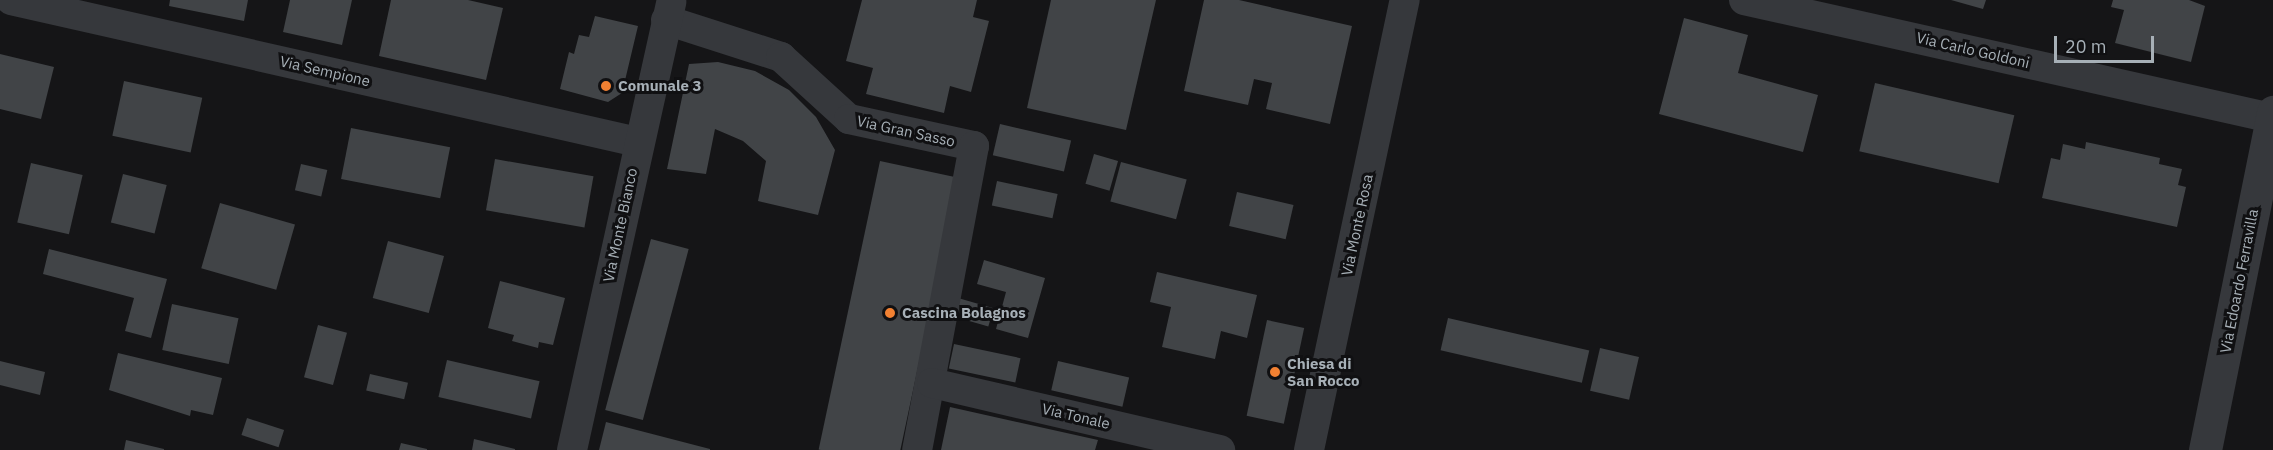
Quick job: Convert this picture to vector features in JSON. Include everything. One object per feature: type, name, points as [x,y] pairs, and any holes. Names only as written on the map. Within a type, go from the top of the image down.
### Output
[{"type":"street","name":"Via Sempione","points":[[11,0],[638,142]]},
{"type":"street","name":"Via Monte Rosa","points":[[1309,450],[1405,0]]},
{"type":"street","name":"Via Carlo Goldoni","points":[[1744,0],[2272,115]]},
{"type":"street","name":"Via Monte Bianco","points":[[572,450],[638,142],[669,10]]},
{"type":"street","name":"Via Gran Sasso","points":[[669,10],[781,57],[849,119],[974,146],[932,383],[917,450]]},
{"type":"street","name":"Via Edoardo Ferravilla","points":[[2205,450],[2272,115]]},
{"type":"street","name":"Via Tonale","points":[[932,383],[1220,450]]},
{"type":"building","points":[[170,0],[248,0],[244,21],[169,6]]},
{"type":"building","points":[[290,0],[352,0],[342,45],[283,32]]},
{"type":"building","points":[[391,0],[468,0],[503,8],[486,80],[379,56]]},
{"type":"building","points":[[862,0],[977,0],[973,17],[989,21],[971,92],[950,86],[944,113],[866,94],[873,68],[846,61]]},
{"type":"building","points":[[1051,0],[1156,0],[1126,130],[1027,108]]},
{"type":"building","points":[[1204,0],[1239,0],[1352,26],[1330,124],[1266,109],[1272,83],[1254,79],[1248,105],[1184,91]]},
{"type":"building","points":[[1951,0],[1986,0],[1983,9]]},
{"type":"building","points":[[2113,0],[2189,0],[2205,6],[2191,62],[2115,43],[2124,10],[2111,7]]},
{"type":"building","points":[[595,16],[638,26],[622,93],[608,102],[560,89],[569,52],[574,54],[579,35],[589,37]]},
{"type":"building","points":[[1684,18],[1748,35],[1738,73],[1818,95],[1803,152],[1659,114]]},
{"type":"building","points":[[0,54],[54,67],[41,119],[0,109]]},
{"type":"building","points":[[718,62],[755,71],[789,90],[816,117],[835,150],[818,215],[758,201],[766,161],[743,141],[715,129],[706,174],[667,169],[689,64]]},
{"type":"building","points":[[124,81],[202,98],[191,152],[112,136]]},
{"type":"building","points":[[1875,83],[2014,115],[1999,183],[1859,151]]},
{"type":"building","points":[[1000,124],[1071,140],[1064,172],[993,155]]},
{"type":"building","points":[[351,128],[450,147],[440,198],[341,179]]},
{"type":"building","points":[[2086,142],[2160,158],[2159,164],[2182,169],[2178,185],[2186,187],[2177,227],[2042,198],[2051,158],[2060,160],[2063,144],[2085,149]]},
{"type":"building","points":[[1094,154],[1118,161],[1109,191],[1085,184]]},
{"type":"building","points":[[495,159],[593,176],[584,228],[486,210]]},
{"type":"building","name":"Cascina Bolagnos","points":[[880,161],[958,178],[900,450],[819,450]]},
{"type":"building","points":[[1121,162],[1187,180],[1176,219],[1110,202]]},
{"type":"building","points":[[31,163],[83,175],[69,234],[17,222]]},
{"type":"building","points":[[301,164],[327,170],[321,196],[295,190]]},
{"type":"building","points":[[123,174],[167,185],[155,233],[111,223]]},
{"type":"building","points":[[997,181],[1058,194],[1052,218],[992,205]]},
{"type":"building","points":[[1237,192],[1294,205],[1286,239],[1229,226]]},
{"type":"building","points":[[220,203],[295,224],[276,290],[201,268]]},
{"type":"building","points":[[651,239],[689,249],[643,420],[605,410]]},
{"type":"building","points":[[388,241],[444,256],[429,313],[373,298]]},
{"type":"building","points":[[49,249],[167,279],[151,338],[125,331],[134,298],[43,274]]},
{"type":"building","points":[[984,260],[1045,278],[1028,338],[996,329],[1006,292],[977,284]]},
{"type":"building","points":[[1157,272],[1257,295],[1247,338],[1221,331],[1215,359],[1162,347],[1171,307],[1150,302]]},
{"type":"building","points":[[500,281],[565,298],[553,345],[539,342],[538,348],[512,341],[514,335],[488,328]]},
{"type":"building","points":[[958,298],[994,308],[988,326],[953,316]]},
{"type":"building","points":[[172,304],[239,318],[229,364],[162,350]]},
{"type":"building","points":[[1448,318],[1589,351],[1582,383],[1441,350]]},
{"type":"building","name":"Chiesa di San Rocco","points":[[1267,320],[1304,328],[1284,424],[1247,416]]},
{"type":"building","points":[[318,325],[347,333],[333,385],[304,377]]},
{"type":"building","points":[[954,344],[1021,358],[1015,383],[949,368]]},
{"type":"building","points":[[1600,348],[1639,357],[1629,400],[1590,391]]},
{"type":"building","points":[[118,353],[222,378],[213,415],[191,410],[190,416],[109,390]]},
{"type":"building","points":[[447,360],[540,381],[531,418],[438,397]]},
{"type":"building","points":[[0,361],[45,372],[40,395],[0,385]]},
{"type":"building","points":[[1058,361],[1129,377],[1122,407],[1051,390]]},
{"type":"building","points":[[370,374],[408,383],[404,399],[366,391]]},
{"type":"building","points":[[950,407],[1098,440],[1095,450],[941,450]]},
{"type":"building","points":[[247,418],[284,430],[279,447],[241,435]]},
{"type":"building","points":[[606,422],[710,449],[710,450],[599,450]]},
{"type":"building","points":[[474,439],[515,449],[515,450],[472,450]]},
{"type":"building","points":[[126,440],[164,449],[164,450],[124,450]]},
{"type":"building","points":[[401,443],[427,449],[427,450],[399,450]]},
{"type":"place","name":"Comunale 3","points":[[606,86]]},
{"type":"place","name":"Cascina Bolagnos","points":[[890,313]]},
{"type":"place","name":"Chiesa di San Rocco","points":[[1275,372]]}]
